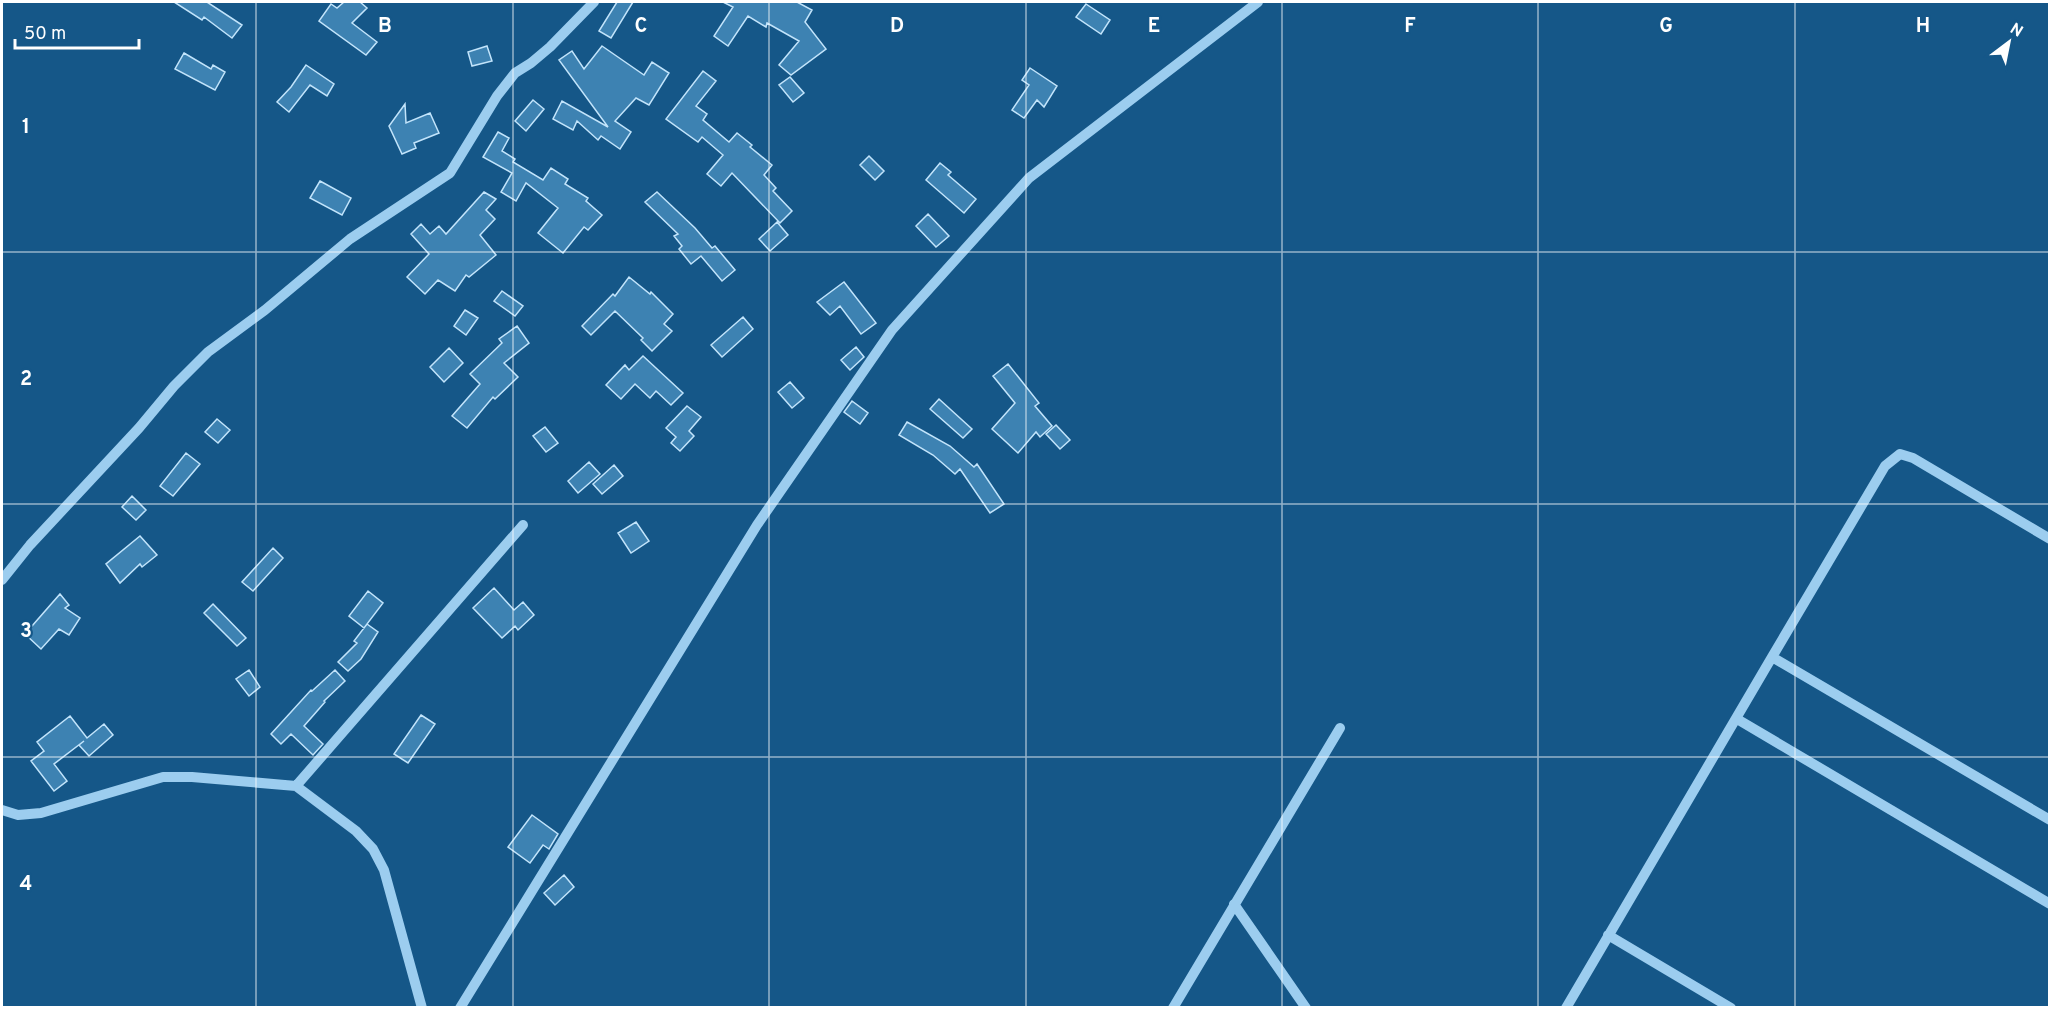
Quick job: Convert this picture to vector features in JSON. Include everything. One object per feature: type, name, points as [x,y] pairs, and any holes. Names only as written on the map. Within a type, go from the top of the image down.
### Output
[{"type":"street","points":[[2,580],[30,545],[139,428],[174,386],[208,352],[264,310],[350,239],[450,173],[497,96],[515,73],[550,47],[594,2]]},
{"type":"street","points":[[460,1008],[757,525],[891,330],[1029,177],[1258,2]]},
{"type":"street","points":[[1566,1008],[1885,466],[1900,454],[1913,458],[2049,539]]},
{"type":"street","points":[[296,786],[523,525]]},
{"type":"street","points":[[1772,657],[2049,820]]},
{"type":"street","points":[[1737,719],[2049,904]]},
{"type":"street","points":[[1173,1008],[1340,728]]},
{"type":"street","points":[[2,810],[18,814],[41,813],[164,777],[192,777],[296,786],[356,831],[373,849],[384,870],[422,1008]]},
{"type":"street","points":[[1234,904],[1306,1008]]},
{"type":"street","points":[[1608,935],[1731,1008]]},
{"type":"building","points":[[174,2],[207,2],[242,25],[232,38],[204,17],[202,20]]},
{"type":"building","points":[[344,2],[360,2],[367,8],[352,23],[377,42],[366,55],[319,21],[331,4],[337,8]]},
{"type":"building","points":[[617,2],[633,2],[611,38],[599,31]]},
{"type":"building","points":[[723,2],[797,2],[812,10],[805,22],[826,49],[791,75],[779,65],[799,41],[767,23],[766,27],[748,16],[728,46],[714,36],[733,7]]},
{"type":"building","points":[[1086,4],[1110,20],[1101,34],[1076,17]]},
{"type":"building","points":[[487,46],[492,61],[472,66],[468,52]]},
{"type":"building","points":[[602,46],[644,75],[652,62],[669,73],[649,105],[636,98],[615,121],[631,132],[620,149],[601,136],[598,140],[577,121],[573,130],[553,119],[562,101],[608,127],[559,60],[572,51],[584,69]]},
{"type":"building","points":[[184,53],[211,69],[213,65],[225,72],[215,90],[175,69]]},
{"type":"building","points":[[306,65],[334,84],[327,96],[310,85],[289,112],[277,102]]},
{"type":"building","points":[[1030,68],[1057,86],[1044,107],[1037,100],[1024,118],[1012,110],[1029,85],[1022,80]]},
{"type":"building","points":[[703,71],[716,81],[696,106],[707,114],[703,120],[729,142],[737,133],[772,165],[764,175],[776,188],[773,191],[792,211],[780,223],[732,173],[721,186],[707,174],[723,155],[702,137],[698,142],[666,119]]},
{"type":"building","points":[[790,77],[804,93],[793,102],[779,85]]},
{"type":"building","points":[[533,100],[544,109],[526,131],[515,121]]},
{"type":"building","points":[[405,104],[406,123],[430,113],[439,133],[414,143],[416,148],[402,154],[389,126]]},
{"type":"building","points":[[498,132],[509,138],[502,151],[515,159],[513,162],[543,180],[551,168],[568,179],[565,184],[588,198],[586,201],[602,215],[588,230],[584,227],[563,253],[538,233],[558,208],[526,183],[516,201],[501,192],[512,173],[483,157]]},
{"type":"building","points":[[869,156],[884,171],[875,180],[860,165]]},
{"type":"building","points":[[940,163],[951,172],[948,175],[976,199],[964,213],[926,180]]},
{"type":"building","points":[[320,181],[351,198],[342,215],[310,198]]},
{"type":"building","points":[[484,192],[496,199],[486,210],[495,219],[480,235],[496,255],[469,277],[466,275],[455,291],[438,280],[425,294],[407,277],[429,254],[411,234],[421,224],[430,234],[439,226],[446,234]]},
{"type":"building","points":[[657,192],[695,228],[712,248],[715,246],[735,270],[722,281],[701,256],[691,264],[679,249],[682,246],[674,236],[678,234],[645,202]]},
{"type":"building","points":[[928,214],[949,236],[936,247],[916,226]]},
{"type":"building","points":[[777,222],[788,235],[770,251],[759,239]]},
{"type":"building","points":[[629,277],[650,294],[651,292],[673,314],[664,324],[672,331],[652,351],[641,340],[643,338],[615,311],[591,335],[582,326],[613,294],[615,296]]},
{"type":"building","points":[[844,282],[876,323],[861,334],[840,306],[830,315],[817,302]]},
{"type":"building","points":[[502,291],[523,306],[515,316],[494,301]]},
{"type":"building","points":[[465,310],[478,318],[466,335],[454,326]]},
{"type":"building","points":[[743,317],[753,329],[722,357],[711,345]]},
{"type":"building","points":[[517,326],[529,343],[504,363],[518,377],[495,399],[493,397],[467,428],[452,416],[480,384],[470,374],[502,343],[499,339]]},
{"type":"building","points":[[856,347],[864,357],[850,370],[841,360]]},
{"type":"building","points":[[449,348],[463,363],[444,382],[430,367]]},
{"type":"building","points":[[643,356],[683,393],[671,405],[656,391],[650,398],[635,384],[621,399],[606,385],[625,365],[629,370]]},
{"type":"building","points":[[1008,364],[1039,403],[1035,406],[1052,426],[1040,437],[1036,432],[1018,453],[992,429],[1015,403],[993,376]]},
{"type":"building","points":[[790,382],[804,398],[792,408],[778,392]]},
{"type":"building","points":[[939,399],[972,429],[963,438],[930,409]]},
{"type":"building","points":[[852,401],[868,413],[860,424],[844,412]]},
{"type":"building","points":[[687,406],[701,417],[689,431],[694,436],[680,451],[671,443],[676,437],[666,428]]},
{"type":"building","points":[[217,419],[230,430],[218,443],[205,432]]},
{"type":"building","points":[[907,422],[950,446],[974,467],[977,464],[1004,504],[990,513],[960,469],[955,474],[933,455],[899,435]]},
{"type":"building","points":[[1056,425],[1070,440],[1060,449],[1046,434]]},
{"type":"building","points":[[545,427],[558,443],[546,452],[533,436]]},
{"type":"building","points":[[186,453],[200,464],[173,496],[160,486]]},
{"type":"building","points":[[589,462],[600,474],[578,493],[568,481]]},
{"type":"building","points":[[614,465],[623,476],[602,494],[593,484]]},
{"type":"building","points":[[132,496],[146,510],[136,520],[122,507]]},
{"type":"building","points":[[636,522],[649,541],[631,553],[618,533]]},
{"type":"building","points":[[140,536],[157,555],[142,567],[140,564],[120,583],[106,564]]},
{"type":"building","points":[[273,548],[283,558],[253,591],[242,582]]},
{"type":"building","points":[[494,588],[514,610],[523,602],[534,615],[518,630],[515,626],[502,638],[473,608]]},
{"type":"building","points":[[368,591],[383,603],[364,628],[349,616]]},
{"type":"building","points":[[60,594],[69,605],[65,608],[80,618],[69,635],[59,629],[41,649],[25,634]]},
{"type":"building","points":[[213,604],[246,638],[237,646],[204,613]]},
{"type":"building","points":[[367,624],[378,632],[361,659],[348,671],[338,662],[357,643],[354,641]]},
{"type":"building","points":[[249,670],[260,687],[249,696],[236,679]]},
{"type":"building","points":[[335,670],[345,681],[324,701],[304,726],[323,744],[313,755],[291,734],[281,744],[271,734],[311,690]]},
{"type":"building","points":[[421,715],[435,724],[408,763],[394,754]]},
{"type":"building","points":[[70,716],[87,738],[104,724],[113,735],[89,756],[79,745],[84,741],[54,764],[67,781],[54,791],[31,761],[44,751],[37,742]]},
{"type":"building","points":[[532,815],[558,834],[549,849],[543,845],[530,863],[508,847]]},
{"type":"building","points":[[564,875],[574,887],[555,905],[544,893]]}]
